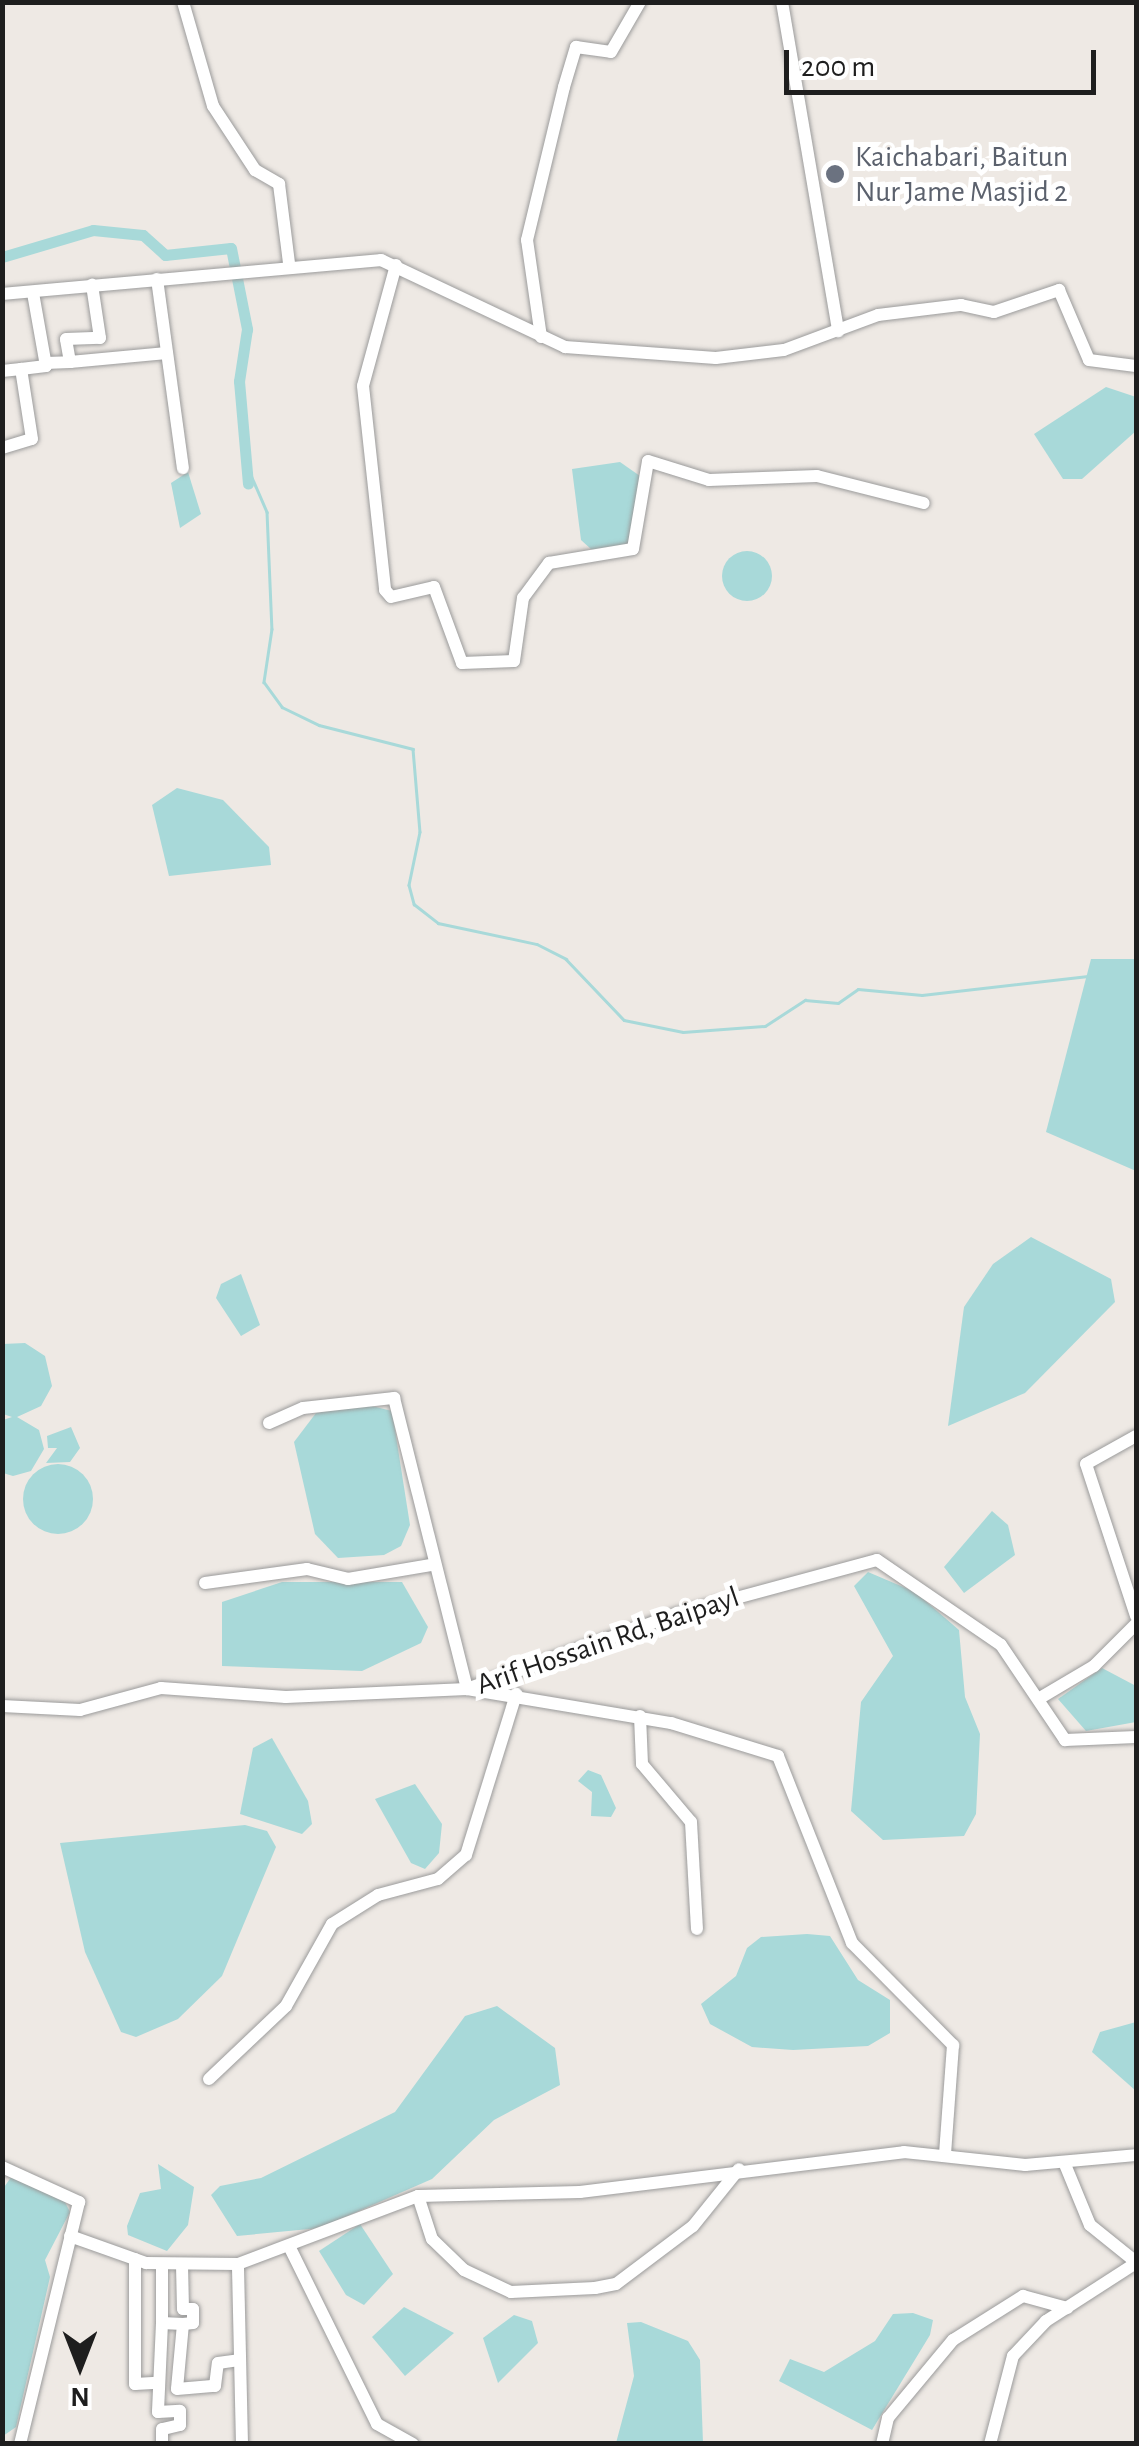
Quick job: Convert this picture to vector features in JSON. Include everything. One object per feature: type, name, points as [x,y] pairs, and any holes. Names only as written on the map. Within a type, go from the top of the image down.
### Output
[{"type":"street","points":[[183,2],[212,106],[255,170],[280,184],[289,263]]},
{"type":"street","points":[[542,337],[526,240],[564,86],[576,47],[611,52],[640,2]]},
{"type":"street","points":[[782,2],[838,330]]},
{"type":"street","points":[[2,294],[289,263],[396,266],[542,337],[611,354],[716,358],[784,350],[878,314],[962,305],[994,312],[1059,290],[1088,360],[1136,366]]},
{"type":"street","points":[[396,266],[363,386],[385,590],[390,597],[434,586],[462,663],[514,661],[523,598],[548,564],[633,549],[648,461],[709,480],[817,476],[924,503]]},
{"type":"street","points":[[157,279],[182,468]]},
{"type":"street","points":[[70,362],[66,340],[100,338],[92,285]]},
{"type":"street","points":[[32,293],[46,364]]},
{"type":"street","points":[[2,371],[167,352]]},
{"type":"street","points":[[2,448],[32,439],[21,369]]},
{"type":"street","points":[[269,1424],[303,1408],[394,1398],[431,1565],[468,1689],[640,1716],[778,1756],[852,1942],[954,2046],[945,2154]]},
{"type":"street","points":[[1136,1436],[1086,1464],[1136,1616]]},
{"type":"street","name":"Arif Hossain Rd, Baipayl","points":[[2,1706],[80,1710],[161,1688],[286,1697],[468,1689],[677,1614],[877,1560],[1001,1645],[1065,1740],[1136,1737]]},
{"type":"street","points":[[205,1583],[307,1569],[348,1579],[431,1565]]},
{"type":"street","points":[[1040,1698],[1094,1666],[1136,1624]]},
{"type":"street","points":[[210,2079],[286,2006],[332,1924],[378,1895],[438,1879],[466,1855],[516,1694]]},
{"type":"street","points":[[640,1716],[642,1764],[691,1822],[697,1929]]},
{"type":"street","points":[[70,2236],[134,2259],[162,2264],[238,2264],[290,2248],[418,2196],[580,2192],[739,2170],[945,2154],[1064,2162],[1136,2155]]},
{"type":"street","points":[[990,2444],[1005,2368],[1067,2308],[1136,2263],[1090,2225],[1064,2162]]},
{"type":"street","points":[[2,2166],[79,2202],[20,2444]]},
{"type":"street","points":[[418,2196],[432,2239],[464,2270],[510,2292],[595,2288],[616,2284],[694,2226],[739,2170]]},
{"type":"street","points":[[290,2248],[377,2424],[413,2444]]},
{"type":"street","points":[[134,2259],[135,2384],[158,2383]]},
{"type":"street","points":[[162,2264],[158,2412],[180,2412],[180,2425],[162,2428],[162,2444]]},
{"type":"street","points":[[238,2264],[242,2444]]},
{"type":"street","points":[[162,2323],[193,2323],[193,2309],[183,2309],[182,2265]]},
{"type":"street","points":[[882,2444],[888,2418],[952,2340],[1023,2296],[1067,2308]]},
{"type":"street","points":[[182,2324],[177,2389],[216,2386],[218,2364],[240,2360]]},
{"type":"water","points":[[1106,387],[1136,397],[1136,431],[1082,479],[1063,479],[1034,434]]},
{"type":"water","points":[[620,462],[640,476],[629,544],[592,550],[581,540],[572,469]]},
{"type":"water","points":[[188,472],[201,514],[180,528],[171,483]]},
{"type":"water","points":[[747,551],[764,559],[772,576],[764,593],[747,601],[730,593],[722,576],[730,559]]},
{"type":"water","points":[[177,788],[223,800],[269,847],[271,865],[169,876],[152,805]]},
{"type":"water","points":[[1091,959],[1136,959],[1136,1171],[1046,1132]]},
{"type":"water","points":[[1031,1237],[1111,1279],[1115,1302],[1025,1393],[948,1426],[964,1307],[993,1264]]},
{"type":"water","points":[[241,1274],[260,1325],[241,1336],[216,1298],[221,1284]]},
{"type":"water","points":[[25,1343],[45,1356],[52,1386],[41,1406],[17,1417],[39,1430],[44,1449],[31,1471],[13,1476],[3,1473],[3,1420],[12,1417],[3,1414],[3,1344]]},
{"type":"water","points":[[364,1404],[392,1411],[410,1525],[401,1546],[384,1555],[338,1558],[315,1534],[294,1442],[316,1413]]},
{"type":"water","points":[[71,1427],[80,1448],[70,1462],[46,1463],[57,1448],[48,1448],[47,1436]]},
{"type":"water","points":[[58,1464],[83,1474],[93,1499],[83,1524],[58,1534],[33,1524],[23,1499],[33,1474]]},
{"type":"water","points":[[992,1511],[1008,1525],[1015,1555],[964,1593],[944,1567]]},
{"type":"water","points":[[868,1572],[915,1592],[959,1630],[965,1697],[980,1734],[976,1814],[964,1836],[883,1840],[851,1811],[861,1702],[893,1656],[854,1586]]},
{"type":"water","points":[[282,1582],[402,1582],[428,1627],[421,1643],[362,1671],[222,1666],[222,1602]]},
{"type":"water","points":[[1102,1668],[1136,1686],[1136,1722],[1086,1731],[1058,1699]]},
{"type":"water","points":[[272,1738],[308,1801],[312,1824],[302,1834],[240,1814],[253,1748]]},
{"type":"water","points":[[588,1770],[601,1775],[616,1808],[611,1817],[591,1816],[592,1792],[578,1781]]},
{"type":"water","points":[[415,1784],[442,1824],[439,1853],[425,1869],[411,1863],[375,1799]]},
{"type":"water","points":[[245,1825],[267,1831],[276,1847],[222,1976],[178,2019],[136,2037],[121,2032],[85,1952],[60,1843]]},
{"type":"water","points":[[830,1936],[858,1980],[890,2000],[890,2033],[868,2046],[793,2050],[752,2047],[710,2024],[701,2004],[736,1976],[747,1948],[761,1937]]},
{"type":"water","points":[[497,2006],[555,2048],[560,2085],[494,2120],[432,2179],[320,2228],[237,2236],[211,2195],[220,2186],[261,2178],[395,2112],[465,2016]]},
{"type":"water","points":[[1136,2022],[1136,2091],[1092,2052],[1100,2032]]},
{"type":"water","points":[[158,2164],[194,2187],[188,2225],[167,2251],[128,2235],[127,2226],[140,2193],[161,2189]]},
{"type":"water","points":[[12,2176],[61,2194],[70,2212],[45,2260],[50,2277],[16,2427],[3,2436],[2,2190]]},
{"type":"water","points":[[360,2224],[393,2274],[364,2305],[346,2295],[319,2251]]},
{"type":"water","points":[[404,2307],[454,2333],[405,2376],[372,2337]]},
{"type":"water","points":[[913,2313],[933,2320],[930,2335],[872,2430],[779,2381],[790,2359],[824,2372],[875,2341],[893,2314]]},
{"type":"water","points":[[514,2315],[532,2321],[538,2343],[498,2383],[483,2338]]},
{"type":"water","points":[[641,2322],[688,2341],[700,2360],[703,2443],[616,2443],[634,2376],[627,2323]]},
{"type":"waterway","points":[[2,257],[93,230],[143,235],[165,255],[231,248],[247,329],[239,381],[248,484]]},
{"type":"waterway","points":[[244,459],[267,512],[272,629],[264,682],[282,707],[319,725],[413,749],[420,832],[409,885],[414,904],[438,923],[537,944],[566,959],[624,1020],[683,1032],[765,1026],[805,1000],[838,1003],[858,989],[922,995],[1090,976]]},
{"type":"place","name":"Kaichabari, Baitun Nur Jame Masjid 2","points":[[835,174]]}]
